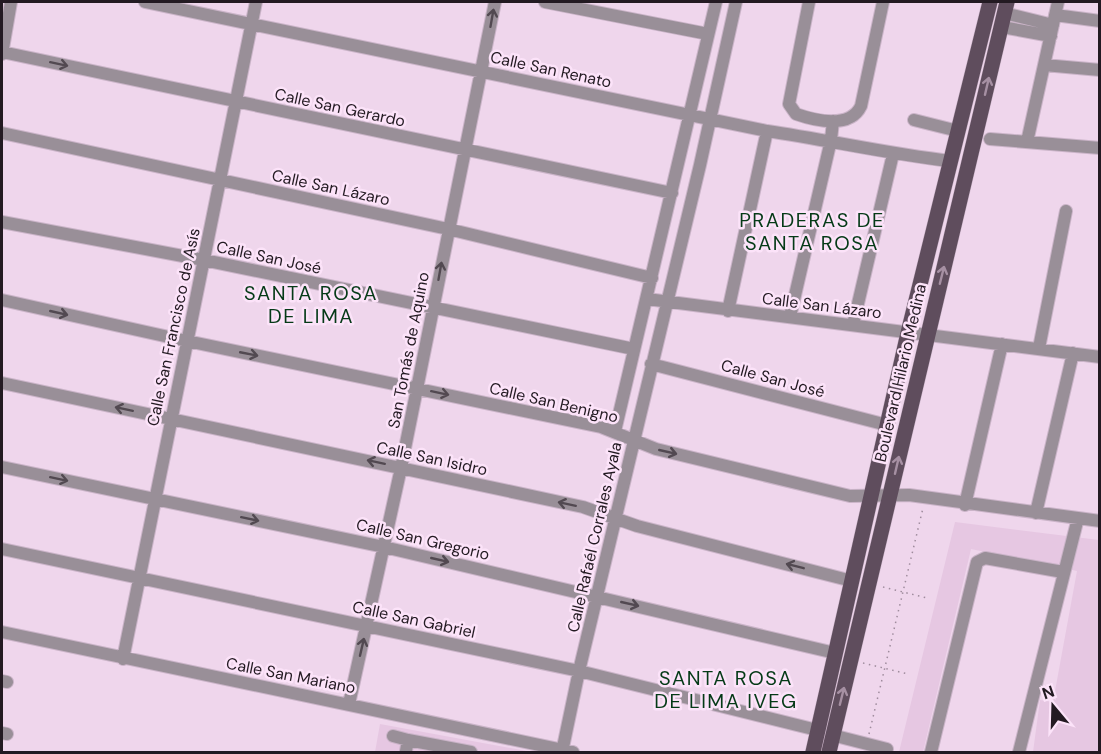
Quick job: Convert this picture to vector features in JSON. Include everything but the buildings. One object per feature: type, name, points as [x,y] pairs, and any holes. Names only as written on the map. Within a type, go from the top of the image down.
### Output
[{"type":"main road","name":"Boulevard Hilario Medina","points":[[813,753],[908,333],[990,2]]},
{"type":"main road","name":"Boulevard Hilario Medina","points":[[829,753],[1004,14]]},
{"type":"street","points":[[2,53],[11,2]]},
{"type":"street","name":"Calle San Renato","points":[[146,2],[690,116],[767,131],[831,140],[893,154],[950,161]]},
{"type":"street","name":"Calle San Francisco de Asís","points":[[123,659],[256,2]]},
{"type":"street","name":"San Tomás de Aquino","points":[[349,704],[401,468],[495,2]]},
{"type":"street","points":[[545,2],[708,34]]},
{"type":"street","name":"Calle Rafaél Corrales Ayala","points":[[615,431],[716,2]]},
{"type":"street","name":"Calle Rafaél Corrales Ayala","points":[[566,752],[579,670],[736,2]]},
{"type":"street","points":[[809,2],[789,104],[796,114],[810,119],[833,121],[850,118],[857,114],[861,106],[883,2]]},
{"type":"street","points":[[1027,142],[1058,2]]},
{"type":"street","points":[[1004,14],[1053,25],[1100,21]]},
{"type":"street","name":"Calle San Gerardo","points":[[2,53],[672,192]]},
{"type":"street","points":[[1044,65],[1100,70]]},
{"type":"street","points":[[807,137],[810,119]]},
{"type":"street","points":[[914,120],[958,131]]},
{"type":"street","points":[[790,317],[831,140],[833,121]]},
{"type":"street","points":[[728,311],[767,131]]},
{"type":"street","name":"Calle San Lázaro","points":[[2,133],[448,229],[652,278]]},
{"type":"street","points":[[990,139],[1100,148]]},
{"type":"street","points":[[854,326],[893,154]]},
{"type":"street","points":[[1040,348],[1066,211]]},
{"type":"street","name":"Calle San José","points":[[2,222],[204,260],[634,350]]},
{"type":"street","name":"Calle San Lázaro","points":[[647,299],[1100,357]]},
{"type":"street","name":"Calle San Benigno","points":[[2,300],[615,431],[633,441],[656,449],[850,496],[872,497],[890,494],[1100,521]]},
{"type":"street","points":[[965,504],[1002,344]]},
{"type":"street","points":[[1036,513],[1073,353]]},
{"type":"street","name":"Calle San José","points":[[651,363],[888,425]]},
{"type":"street","name":"Calle San Isidro","points":[[2,383],[590,509],[615,519],[852,581]]},
{"type":"street","name":"Calle San Gregorio","points":[[2,467],[384,547],[835,653]]},
{"type":"street","points":[[1019,753],[1078,518]]},
{"type":"street","name":"Calle San Gabriel","points":[[2,549],[579,670],[817,730]]},
{"type":"street","points":[[931,753],[976,562],[985,558],[1063,572]]},
{"type":"street","name":"Calle San Mariano","points":[[2,632],[123,659],[349,704],[543,749],[566,752]]},
{"type":"street","points":[[832,735],[887,749]]},
{"type":"street","points":[[393,736],[405,749],[468,752]]},
{"type":"path","points":[[867,745],[926,498]]},
{"type":"path","points":[[868,583],[927,598]]},
{"type":"path","points":[[851,659],[908,675]]},
{"type":"shaded area","points":[[955,522],[1099,540],[1099,752],[1033,752],[1040,700],[1053,702],[1077,571],[971,549],[923,752],[899,752]]},
{"type":"shaded area","points":[[380,724],[532,752],[375,752]]},
{"type":"district","name":"PRADERAS DE SANTA ROSA","points":[[812,232]]},
{"type":"district","name":"SANTA ROSA DE LIMA","points":[[311,304]]},
{"type":"district","name":"SANTA ROSA DE LIMA IVEG","points":[[726,690]]}]
